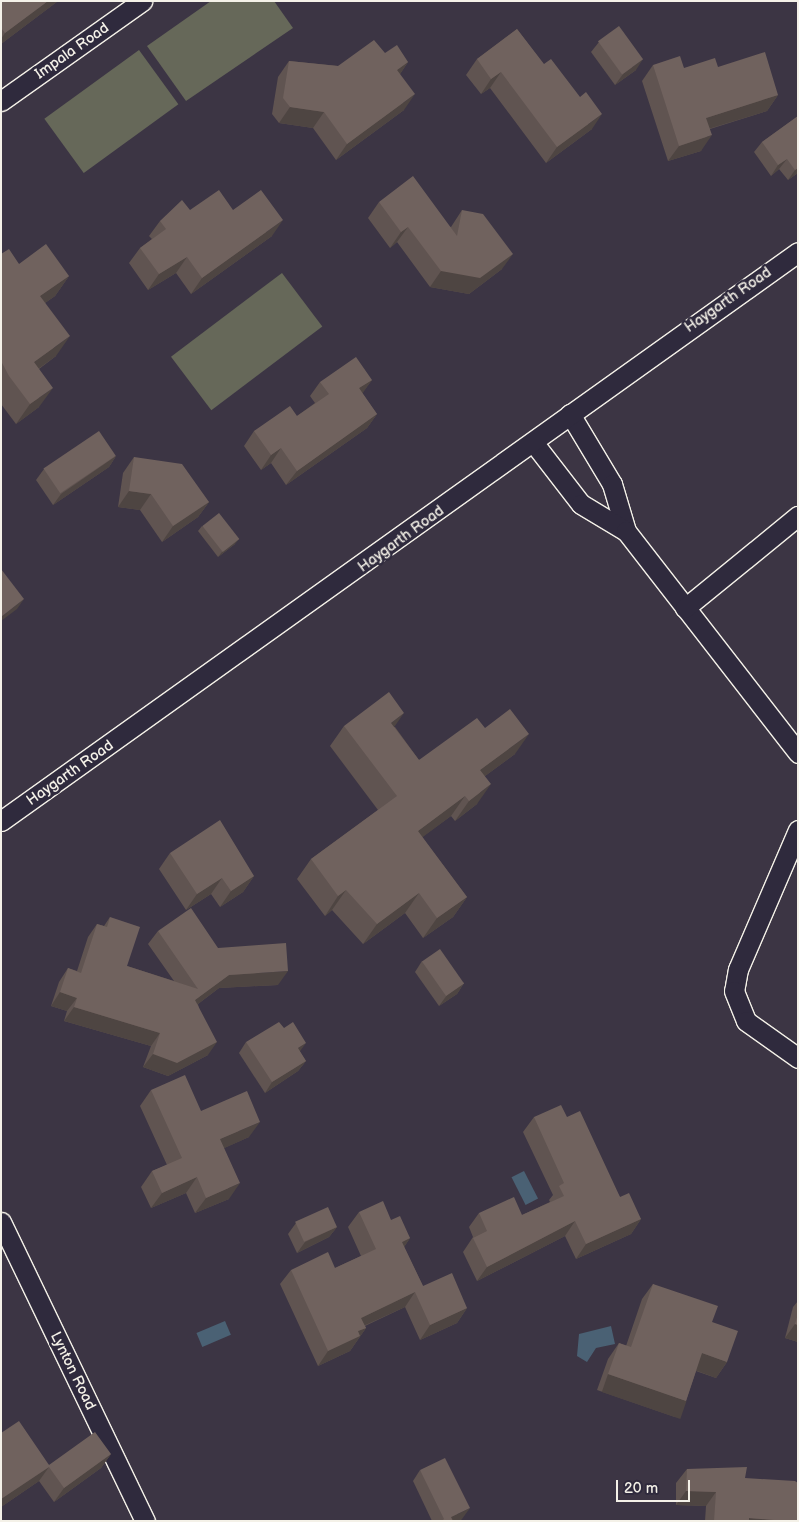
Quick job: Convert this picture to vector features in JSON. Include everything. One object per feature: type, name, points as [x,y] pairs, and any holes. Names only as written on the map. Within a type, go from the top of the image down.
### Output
[{"type":"street","name":"Impala Road","points":[[1,101],[142,1]]},
{"type":"street","name":"Haygarth Road","points":[[1,822],[798,252]]},
{"type":"street","points":[[570,414],[612,484],[626,531],[798,753]]},
{"type":"street","points":[[533,442],[582,504],[626,531]]},
{"type":"street","points":[[685,608],[798,516]]},
{"type":"street","points":[[798,830],[738,969],[734,991],[746,1021],[798,1058]]},
{"type":"street","name":"Lynton Road","points":[[1,1222],[145,1521]]},
{"type":"green space","points":[[211,1],[274,1],[293,28],[186,101],[147,46]]},
{"type":"green space","points":[[139,50],[178,104],[84,173],[44,119]]},
{"type":"green space","points":[[282,273],[322,327],[211,410],[171,357]]},
{"type":"water","points":[[524,1171],[538,1199],[526,1205],[512,1177]]},
{"type":"water","points":[[225,1321],[231,1335],[202,1347],[196,1333]]},
{"type":"water","points":[[611,1326],[615,1344],[596,1348],[587,1362],[577,1356],[579,1334]]},
{"type":"building","points":[[1,1],[48,1],[5,33],[1,28]]},
{"type":"building","points":[[619,26],[643,59],[622,74],[598,41]]},
{"type":"building","points":[[517,29],[544,64],[551,59],[580,97],[586,92],[602,114],[557,147],[501,72],[491,79],[477,59]]},
{"type":"building","points":[[374,40],[385,53],[397,45],[408,62],[397,70],[415,94],[347,144],[324,112],[290,107],[283,98],[289,61],[338,66]]},
{"type":"building","points":[[765,52],[778,95],[706,118],[712,135],[679,146],[653,65],[680,56],[684,68],[715,58],[718,67]]},
{"type":"building","points":[[798,116],[798,168],[795,170],[787,159],[778,165],[762,142]]},
{"type":"building","points":[[413,176],[457,236],[462,210],[483,214],[513,254],[480,278],[441,271],[408,227],[401,232],[379,202]]},
{"type":"building","points":[[219,190],[233,210],[261,190],[283,220],[202,278],[187,257],[159,274],[140,248],[166,229],[160,221],[182,200],[190,210]]},
{"type":"building","points":[[46,244],[69,276],[40,296],[70,336],[34,362],[53,388],[30,404],[9,376],[1,361],[1,254],[9,249],[19,264]]},
{"type":"building","points":[[356,357],[372,380],[359,388],[377,414],[297,471],[281,448],[271,455],[254,431],[290,406],[297,416],[329,394],[320,382]]},
{"type":"building","points":[[99,431],[116,456],[60,493],[43,468]]},
{"type":"building","points":[[134,457],[182,464],[209,502],[173,526],[151,494],[129,491]]},
{"type":"building","points":[[219,513],[239,539],[223,552],[202,526]]},
{"type":"building","points":[[1,569],[24,599],[1,617]]},
{"type":"building","points":[[389,692],[404,713],[391,723],[419,760],[477,718],[485,728],[510,709],[529,734],[480,770],[491,784],[469,801],[465,796],[418,831],[467,897],[437,918],[419,893],[377,924],[346,890],[338,896],[311,859],[397,796],[344,726]]},
{"type":"building","points":[[220,820],[254,876],[231,891],[222,878],[197,894],[170,853]]},
{"type":"building","points":[[191,908],[218,948],[286,943],[288,971],[229,975],[195,1000],[217,1042],[177,1063],[153,1054],[160,1033],[74,1007],[77,998],[60,992],[68,968],[81,973],[97,924],[107,927],[110,917],[140,927],[127,966],[198,989],[158,931]]},
{"type":"building","points":[[440,949],[464,983],[446,996],[422,962]]},
{"type":"building","points":[[279,1022],[284,1028],[293,1022],[306,1043],[298,1048],[306,1061],[272,1082],[246,1042]]},
{"type":"building","points":[[185,1075],[201,1111],[247,1091],[260,1122],[220,1139],[240,1183],[206,1198],[197,1177],[162,1193],[152,1171],[182,1158],[151,1090]]},
{"type":"building","points":[[561,1105],[567,1117],[580,1111],[620,1197],[629,1193],[641,1219],[586,1244],[575,1221],[487,1267],[473,1238],[487,1231],[479,1213],[514,1197],[522,1215],[564,1196],[559,1186],[564,1183],[534,1117]]},
{"type":"building","points":[[383,1201],[391,1220],[400,1216],[410,1238],[402,1242],[423,1286],[452,1273],[467,1308],[430,1325],[415,1292],[361,1318],[366,1328],[358,1331],[360,1336],[328,1351],[291,1270],[328,1252],[335,1268],[376,1249],[359,1212]]},
{"type":"building","points":[[328,1207],[337,1227],[304,1242],[295,1222]]},
{"type":"building","points":[[653,1284],[718,1306],[712,1322],[738,1331],[727,1362],[702,1353],[686,1401],[608,1374],[619,1343],[631,1347]]},
{"type":"building","points":[[798,1314],[798,1325],[795,1324]]},
{"type":"building","points":[[19,1421],[49,1465],[95,1432],[111,1454],[64,1488],[49,1467],[1,1499],[1,1433]]},
{"type":"building","points":[[445,1458],[470,1508],[451,1517],[453,1521],[442,1521],[444,1519],[420,1470]]},
{"type":"building","points":[[747,1467],[745,1478],[795,1481],[798,1483],[798,1521],[749,1518],[749,1521],[714,1521],[716,1492],[686,1491],[687,1469]]}]
